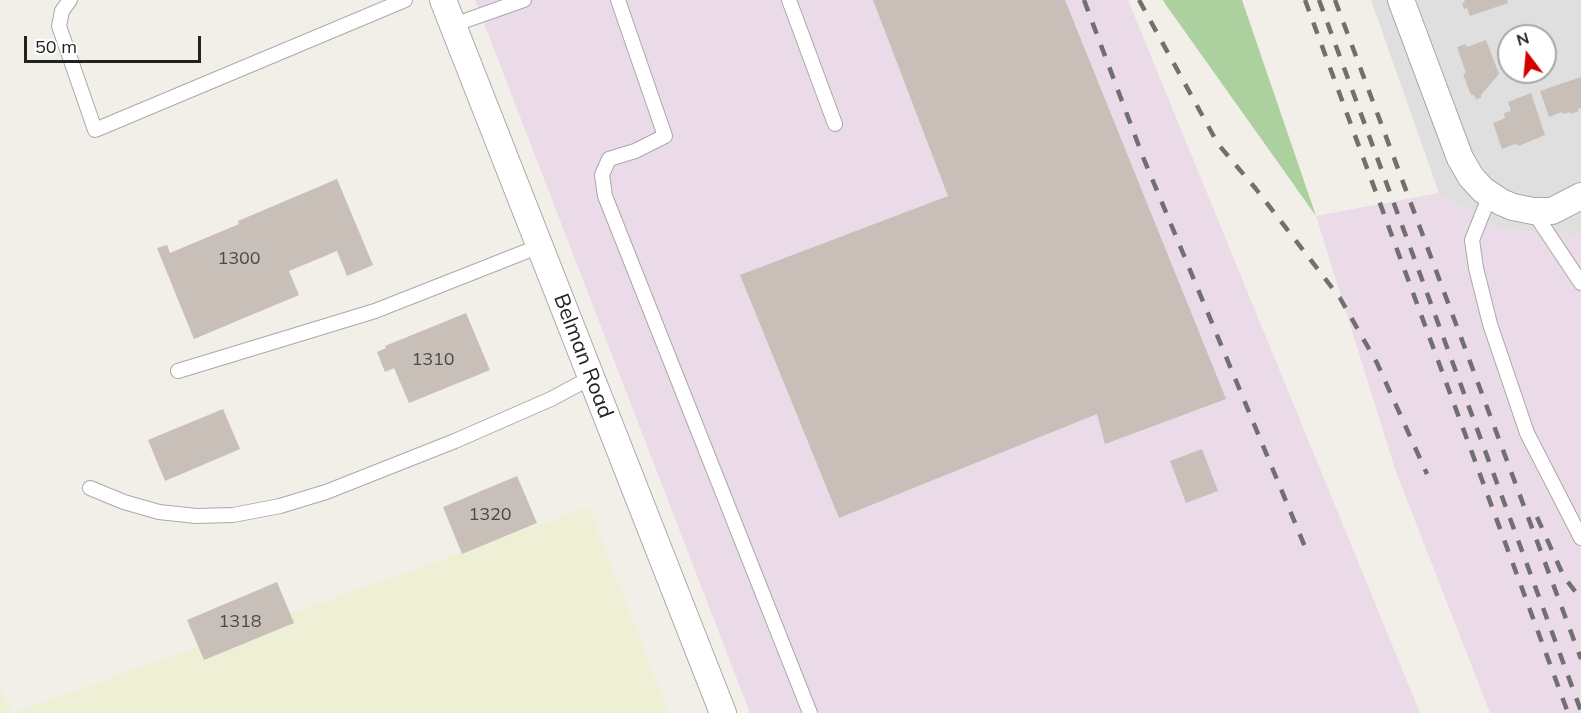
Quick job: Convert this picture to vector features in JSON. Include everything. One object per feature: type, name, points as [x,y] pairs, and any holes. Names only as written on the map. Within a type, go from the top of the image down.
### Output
[{"type":"street","name":"Belman Road","points":[[442,0],[723,713]]},
{"type":"street","points":[[1401,0],[1460,158],[1471,177],[1490,195],[1513,207],[1533,212],[1552,211],[1581,196]]},
{"type":"lane","points":[[70,0],[62,11],[58,26],[96,130],[405,0]]},
{"type":"lane","points":[[453,25],[524,0]]},
{"type":"lane","points":[[618,0],[665,136],[635,151],[609,159],[602,175],[605,196],[810,713]]},
{"type":"lane","points":[[789,0],[835,124]]},
{"type":"lane","points":[[1490,195],[1472,240],[1476,268],[1490,324],[1527,433],[1581,538]]},
{"type":"lane","points":[[1533,212],[1581,284]]},
{"type":"lane","points":[[178,371],[375,311],[540,246]]},
{"type":"lane","points":[[90,488],[150,510],[196,516],[233,515],[280,506],[326,492],[455,441],[551,399],[592,377]]},
{"type":"shaded area","points":[[475,0],[1128,0],[1420,713],[750,713]]},
{"type":"shaded area","points":[[1371,0],[1581,0],[1581,236],[1497,229],[1439,193]]},
{"type":"shaded area","points":[[1439,193],[1497,229],[1581,236],[1581,713],[1490,713],[1396,472],[1316,216]]},
{"type":"green space","points":[[1163,0],[1242,0],[1316,216],[1166,5]]},
{"type":"green space","points":[[589,507],[669,713],[12,713]]},
{"type":"green space","points":[[0,685],[12,713],[0,713]]},
{"type":"building","points":[[873,0],[1065,0],[1226,399],[1105,444],[1097,414],[839,518],[740,275],[948,196]]},
{"type":"building","points":[[1464,0],[1507,0],[1508,3],[1470,16],[1467,8],[1464,9],[1462,3],[1465,2]]},
{"type":"building","points":[[1486,40],[1497,69],[1497,76],[1481,98],[1476,99],[1474,95],[1471,95],[1463,74],[1466,73],[1457,47],[1465,44],[1467,47]]},
{"type":"building","points":[[1581,77],[1581,108],[1578,109],[1579,111],[1571,114],[1562,112],[1549,117],[1540,91]]},
{"type":"building","points":[[1531,93],[1545,135],[1519,146],[1515,144],[1502,149],[1493,123],[1505,118],[1504,113],[1511,111],[1508,102]]},
{"type":"building","points":[[337,179],[373,265],[347,276],[337,251],[289,271],[299,295],[194,339],[157,248],[167,245],[170,253]]},
{"type":"building","points":[[466,313],[490,370],[409,403],[394,368],[385,372],[377,352],[386,348],[385,346]]},
{"type":"building","points":[[223,409],[240,449],[165,481],[148,440]]},
{"type":"building","points":[[1202,449],[1218,491],[1186,503],[1170,461]]},
{"type":"building","points":[[517,476],[537,523],[462,554],[443,507]]},
{"type":"building","points":[[277,582],[294,623],[204,660],[187,620]]},
{"type":"railway","points":[[1084,0],[1143,157],[1308,554]]},
{"type":"railway","points":[[1139,0],[1218,144],[1256,189],[1340,298],[1377,363],[1427,474]]},
{"type":"railway","points":[[1305,0],[1568,713]]},
{"type":"railway","points":[[1319,0],[1581,711]]},
{"type":"railway","points":[[1335,0],[1581,659]]},
{"type":"railway","points":[[1537,517],[1564,577],[1581,599]]}]
